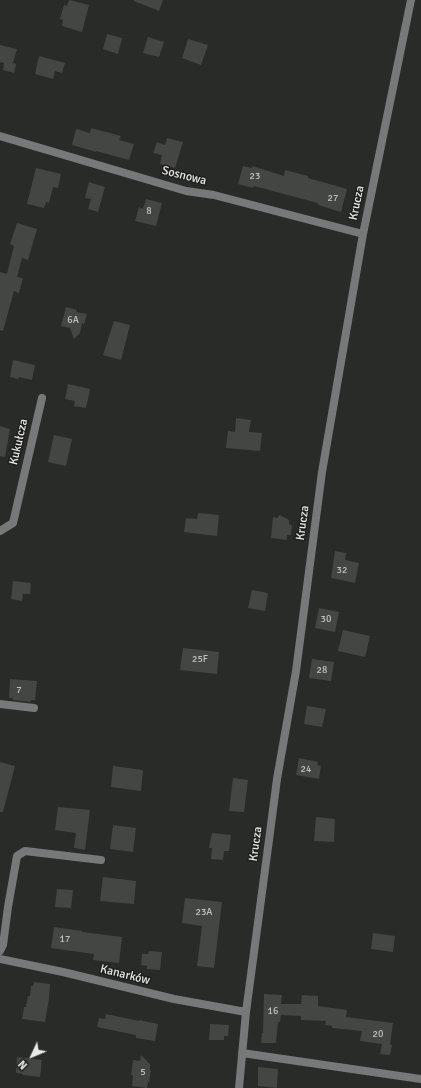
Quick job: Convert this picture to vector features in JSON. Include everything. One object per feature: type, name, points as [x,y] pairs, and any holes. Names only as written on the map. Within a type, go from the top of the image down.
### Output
[{"type":"street","name":"Krucza","points":[[239,1088],[246,1012],[277,779],[296,671],[322,472],[363,234],[411,0]]},
{"type":"street","name":"Sosnowa","points":[[0,136],[186,191],[214,195],[363,234]]},
{"type":"street","name":"Kukułcza","points":[[0,531],[13,523],[42,398]]},
{"type":"street","points":[[0,704],[34,708]]},
{"type":"street","points":[[0,951],[3,945],[17,856],[26,851],[101,860]]},
{"type":"street","name":"Kanarków","points":[[0,959],[63,972],[174,999],[246,1012]]},
{"type":"street","points":[[242,1053],[421,1079]]},
{"type":"building","points":[[69,0],[89,5],[82,32],[62,26],[63,20],[60,19],[64,5],[67,6]]},
{"type":"building","points":[[134,0],[163,0],[159,11]]},
{"type":"building","points":[[107,34],[122,38],[118,54],[103,49]]},
{"type":"building","points":[[148,37],[164,42],[159,57],[143,53]]},
{"type":"building","points":[[188,39],[208,45],[201,65],[182,58]]},
{"type":"building","points":[[0,45],[17,49],[13,63],[16,64],[14,73],[3,70],[4,63],[0,62]]},
{"type":"building","points":[[39,56],[65,63],[62,73],[55,71],[53,79],[35,74]]},
{"type":"building","points":[[91,128],[121,136],[119,140],[134,144],[129,160],[72,145],[76,129],[90,133]]},
{"type":"building","points":[[167,138],[183,142],[175,168],[160,164],[162,155],[153,153],[157,142],[165,145]]},
{"type":"building","points":[[243,166],[252,168],[252,166],[284,176],[285,170],[347,189],[341,212],[318,205],[318,203],[254,186],[253,188],[238,184]]},
{"type":"building","points":[[36,168],[61,174],[58,188],[53,187],[49,203],[46,202],[44,208],[27,204]]},
{"type":"building","points":[[89,182],[105,187],[98,212],[88,209],[91,199],[85,198]]},
{"type":"building","points":[[146,199],[162,203],[156,226],[135,221],[139,207],[143,209]]},
{"type":"building","points":[[17,223],[37,229],[28,260],[22,258],[17,277],[23,278],[19,293],[14,291],[3,331],[0,330],[0,272],[7,274],[14,246],[10,244]]},
{"type":"building","points":[[66,307],[77,310],[76,312],[87,314],[84,324],[82,323],[80,333],[74,339],[70,328],[61,326]]},
{"type":"building","points":[[114,321],[130,325],[121,360],[103,355]]},
{"type":"building","points":[[13,360],[35,365],[32,380],[19,377],[18,379],[10,377]]},
{"type":"building","points":[[68,384],[90,389],[86,408],[74,406],[75,401],[65,399]]},
{"type":"building","points":[[236,418],[251,420],[249,432],[262,433],[260,451],[226,448],[228,431],[235,432]]},
{"type":"building","points":[[0,426],[10,429],[5,457],[0,456]]},
{"type":"building","points":[[54,435],[72,439],[66,466],[48,462]]},
{"type":"building","points":[[198,513],[219,515],[217,536],[184,532],[186,518],[197,519]]},
{"type":"building","points":[[280,515],[289,520],[289,524],[292,525],[291,535],[287,535],[287,540],[271,538],[273,517],[277,518]]},
{"type":"building","points":[[335,551],[346,553],[345,560],[359,563],[355,583],[331,578]]},
{"type":"building","points":[[13,581],[31,583],[30,594],[23,594],[22,601],[11,599]]},
{"type":"building","points":[[252,590],[268,593],[265,611],[248,608]]},
{"type":"building","points":[[319,608],[339,612],[335,632],[315,628]]},
{"type":"building","points":[[343,630],[370,636],[365,657],[338,651]]},
{"type":"building","points":[[183,648],[219,652],[217,674],[180,670]]},
{"type":"building","points":[[312,659],[334,662],[331,681],[309,678]]},
{"type":"building","points":[[10,679],[37,681],[35,700],[31,700],[31,702],[13,700],[13,698],[9,698]]},
{"type":"building","points":[[307,706],[326,709],[322,727],[304,724]]},
{"type":"building","points":[[299,758],[318,762],[317,765],[321,766],[319,779],[296,775]]},
{"type":"building","points":[[0,762],[15,766],[3,812],[0,812]]},
{"type":"building","points":[[113,766],[143,770],[141,791],[111,787]]},
{"type":"building","points":[[233,778],[248,780],[244,812],[229,811]]},
{"type":"building","points":[[58,807],[90,810],[85,850],[74,848],[76,833],[55,830]]},
{"type":"building","points":[[316,817],[335,819],[334,842],[314,841]]},
{"type":"building","points":[[113,825],[136,828],[133,852],[110,849]]},
{"type":"building","points":[[212,833],[231,835],[229,851],[224,851],[223,860],[211,859],[212,848],[209,848]]},
{"type":"building","points":[[103,877],[136,881],[134,904],[100,901]]},
{"type":"building","points":[[57,889],[73,890],[71,908],[55,907]]},
{"type":"building","points":[[185,898],[222,902],[214,968],[197,966],[202,926],[182,923]]},
{"type":"building","points":[[54,927],[122,937],[119,963],[93,960],[94,954],[51,948]]},
{"type":"building","points":[[373,933],[395,936],[393,952],[371,949]]},
{"type":"building","points":[[149,951],[162,952],[160,970],[147,969],[147,966],[141,965],[142,954],[148,954]]},
{"type":"building","points":[[34,982],[50,984],[45,1022],[22,1019],[24,1007],[26,1007],[28,996],[30,996],[31,986],[33,986]]},
{"type":"building","points":[[264,994],[282,995],[281,1004],[301,1004],[302,995],[318,996],[318,1006],[347,1010],[346,1017],[393,1023],[390,1055],[380,1054],[382,1044],[360,1041],[362,1031],[332,1028],[332,1026],[325,1025],[326,1021],[301,1020],[301,1016],[281,1015],[280,1022],[278,1022],[276,1043],[261,1043],[263,1033]]},
{"type":"building","points":[[106,1014],[158,1024],[155,1041],[136,1038],[136,1035],[97,1027],[99,1018],[105,1019]]},
{"type":"building","points":[[210,1024],[229,1025],[228,1036],[224,1036],[224,1040],[209,1040]]},
{"type":"building","points":[[141,1055],[150,1064],[151,1070],[147,1088],[132,1086],[133,1075],[131,1075],[133,1060],[140,1061]]},
{"type":"building","points":[[17,1057],[42,1060],[40,1077],[16,1073]]},
{"type":"building","points":[[258,1067],[278,1069],[277,1088],[258,1086]]}]
